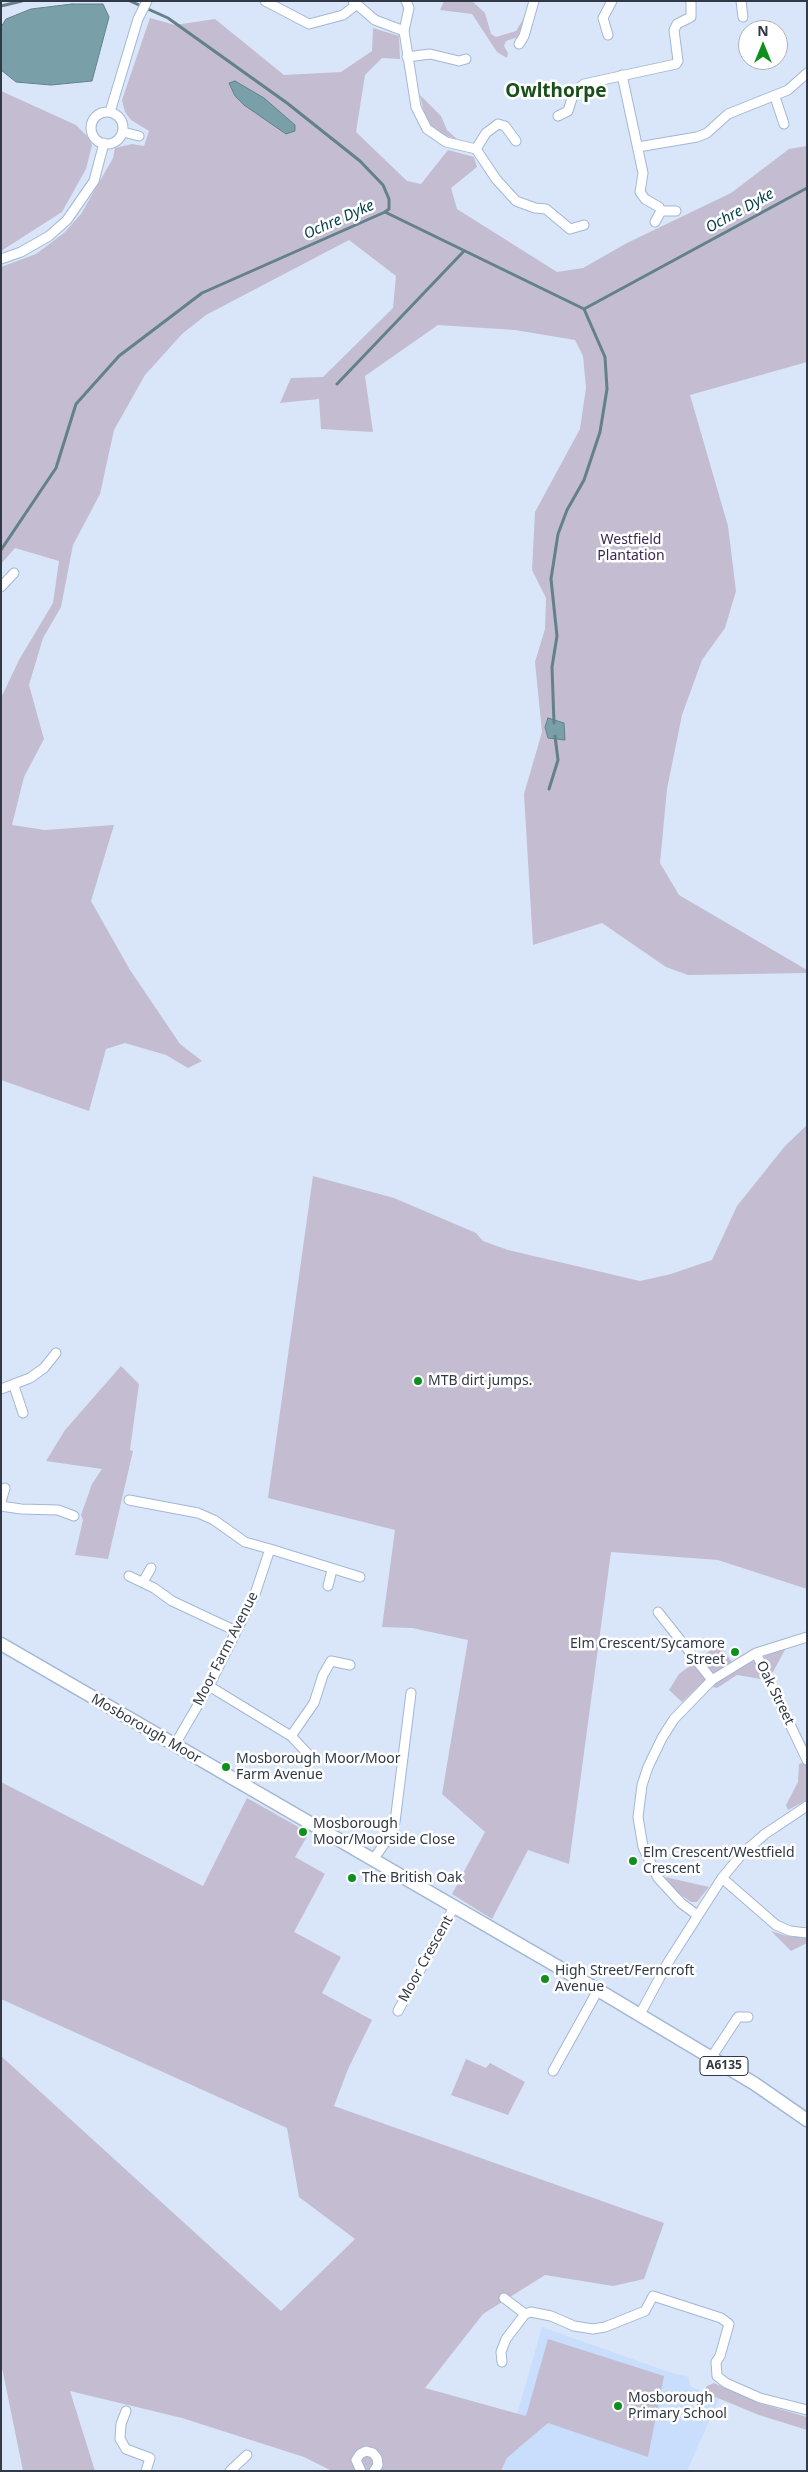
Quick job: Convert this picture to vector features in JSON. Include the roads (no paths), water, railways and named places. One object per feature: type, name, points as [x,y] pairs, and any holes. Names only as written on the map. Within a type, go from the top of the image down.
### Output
[{"type":"main road","name":"Mosborough Moor","points":[[1,1644],[174,1746],[598,1990],[763,2089],[807,2120]]},
{"type":"street","points":[[110,112],[138,19],[147,1]]},
{"type":"street","points":[[265,1],[309,24],[343,15],[354,3],[376,20],[404,32]]},
{"type":"street","points":[[406,1],[409,8],[404,32],[416,107],[428,129],[446,142],[476,149],[482,154],[496,179],[516,201],[535,208],[546,208],[570,229],[584,225]]},
{"type":"street","points":[[519,44],[524,36],[534,1]]},
{"type":"street","points":[[608,35],[603,18],[612,1]]},
{"type":"street","points":[[558,116],[568,111],[574,92],[578,87],[622,75],[676,64],[678,61],[674,30],[677,24],[691,17],[691,1]]},
{"type":"street","points":[[741,1],[743,17]]},
{"type":"street","points":[[408,57],[430,54],[459,61],[466,59]]},
{"type":"street","points":[[638,147],[707,133],[728,114],[775,97],[788,90],[807,73]]},
{"type":"street","points":[[622,75],[643,173],[640,192],[645,199],[656,205],[661,211]]},
{"type":"street","points":[[775,97],[784,124]]},
{"type":"street","points":[[110,112],[120,118],[123,132],[114,142],[104,143],[93,134],[89,122],[99,115],[110,112]]},
{"type":"street","points":[[476,149],[486,133],[498,124],[503,124],[516,141]]},
{"type":"street","points":[[123,132],[138,136]]},
{"type":"street","points":[[1,259],[21,252],[49,236],[67,220],[94,181],[104,143]]},
{"type":"street","points":[[661,211],[676,211]]},
{"type":"street","points":[[655,222],[661,211]]},
{"type":"street","points":[[1,587],[14,573]]},
{"type":"street","points":[[1,1389],[14,1386],[44,1368],[56,1353]]},
{"type":"street","points":[[14,1386],[24,1414]]},
{"type":"street","points":[[5,1488],[1,1504],[21,1509],[58,1510],[74,1516]]},
{"type":"street","points":[[130,1500],[198,1513],[214,1520],[245,1542],[360,1577]]},
{"type":"street","name":"Moor Farm Avenue","points":[[174,1746],[209,1686],[255,1594],[270,1549]]},
{"type":"street","points":[[143,1582],[151,1568]]},
{"type":"street","points":[[328,1586],[332,1570]]},
{"type":"street","points":[[129,1576],[143,1582],[172,1601],[236,1631]]},
{"type":"street","points":[[658,1612],[712,1680]]},
{"type":"street","points":[[697,1915],[681,1903],[658,1878],[643,1847],[638,1817],[642,1785],[662,1738],[674,1718],[712,1680],[756,1653],[807,1637]]},
{"type":"street","name":"Oak Street","points":[[756,1653],[807,1760]]},
{"type":"street","points":[[291,1736],[314,1703],[323,1675],[331,1661],[350,1665]]},
{"type":"street","points":[[209,1686],[291,1736],[309,1755]]},
{"type":"street","points":[[373,1860],[389,1837],[395,1822],[411,1693]]},
{"type":"street","points":[[639,2016],[697,1915],[722,1878],[742,1854],[765,1834],[807,1806]]},
{"type":"street","points":[[722,1878],[776,1925],[790,1931],[807,1932]]},
{"type":"street","name":"Moor Crescent","points":[[398,2011],[454,1907]]},
{"type":"street","points":[[553,2071],[598,1990]]},
{"type":"street","points":[[711,2058],[738,2017],[748,2017]]},
{"type":"street","points":[[502,2362],[501,2352],[506,2339],[525,2314],[531,2312],[551,2316],[574,2326],[593,2329],[605,2328],[645,2311],[653,2296],[720,2318],[729,2324],[720,2356],[716,2362],[717,2376],[726,2383],[760,2398],[807,2410]]},
{"type":"street","points":[[504,2298],[525,2314]]},
{"type":"street","points":[[126,2411],[121,2424],[120,2439],[126,2449],[150,2458],[146,2471]]},
{"type":"street","points":[[360,2471],[356,2464],[357,2457],[366,2451],[373,2452],[378,2458],[378,2465],[374,2471]]},
{"type":"street","points":[[230,2471],[247,2455]]},
{"type":"waterway","points":[[1,6],[22,1]]},
{"type":"waterway","points":[[130,1],[168,18],[287,103],[360,161],[383,185],[389,199],[389,209],[385,212]]},
{"type":"waterway","name":"Ochre Dyke","points":[[1,550],[56,468],[76,404],[119,356],[202,293],[385,212],[584,309],[807,188]]},
{"type":"waterway","points":[[337,384],[464,251]]},
{"type":"waterway","points":[[554,723],[552,667],[557,636],[551,579],[558,534],[567,510],[584,480],[600,432],[607,389],[605,357],[584,309]]},
{"type":"waterway","points":[[549,789],[558,760],[555,736]]},
{"type":"place","name":"MTB dirt jumps.","points":[[418,1381]]},
{"type":"place","name":"Elm Crescent/Sycamore Street","points":[[735,1652]]},
{"type":"place","name":"Mosborough Moor/Moor Farm Avenue","points":[[226,1767]]},
{"type":"place","name":"Mosborough Moor/Moorside Close","points":[[303,1832]]},
{"type":"place","name":"Elm Crescent/Westfield Crescent","points":[[633,1861]]},
{"type":"place","name":"The British Oak","points":[[352,1878]]},
{"type":"place","name":"High Street/Ferncroft Avenue","points":[[545,1979]]},
{"type":"place","name":"Mosborough Primary School","points":[[618,2406]]},
{"type":"district","name":"Owlthorpe","points":[[556,92]]},
{"type":"park label","name":"Westfield Plantation","points":[[631,548]]}]
